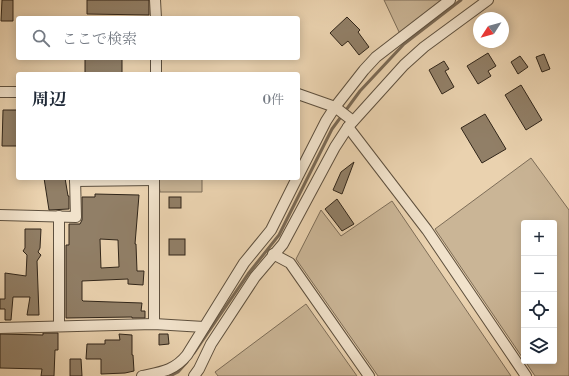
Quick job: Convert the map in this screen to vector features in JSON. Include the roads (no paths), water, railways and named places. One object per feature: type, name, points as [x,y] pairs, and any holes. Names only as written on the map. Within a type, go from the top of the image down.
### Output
[{"type":"street","points":[[155,0],[156,16]]},
{"type":"street","points":[[300,173],[326,121],[335,107],[376,56],[450,0]]},
{"type":"street","points":[[194,376],[211,344],[255,278],[273,254],[283,244],[335,147],[350,124],[404,65],[424,47],[488,0]]},
{"type":"street","points":[[156,60],[156,72]]},
{"type":"street","points":[[0,92],[16,92]]},
{"type":"street","points":[[300,95],[335,107],[350,124],[427,230],[526,376]]},
{"type":"street","points":[[0,215],[76,217],[76,180]]},
{"type":"street","points":[[154,180],[154,324]]},
{"type":"street","points":[[142,376],[164,372],[177,365],[187,355],[244,264],[271,230],[296,180]]},
{"type":"street","points":[[59,216],[59,326]]},
{"type":"street","points":[[273,254],[290,262],[369,376]]},
{"type":"street","points":[[0,328],[154,324],[204,327]]},
{"type":"waterway","points":[[194,353],[248,274],[279,235],[332,129],[360,91],[404,44],[461,0]]},
{"type":"waterway","points":[[170,376],[178,372],[187,362]]}]
